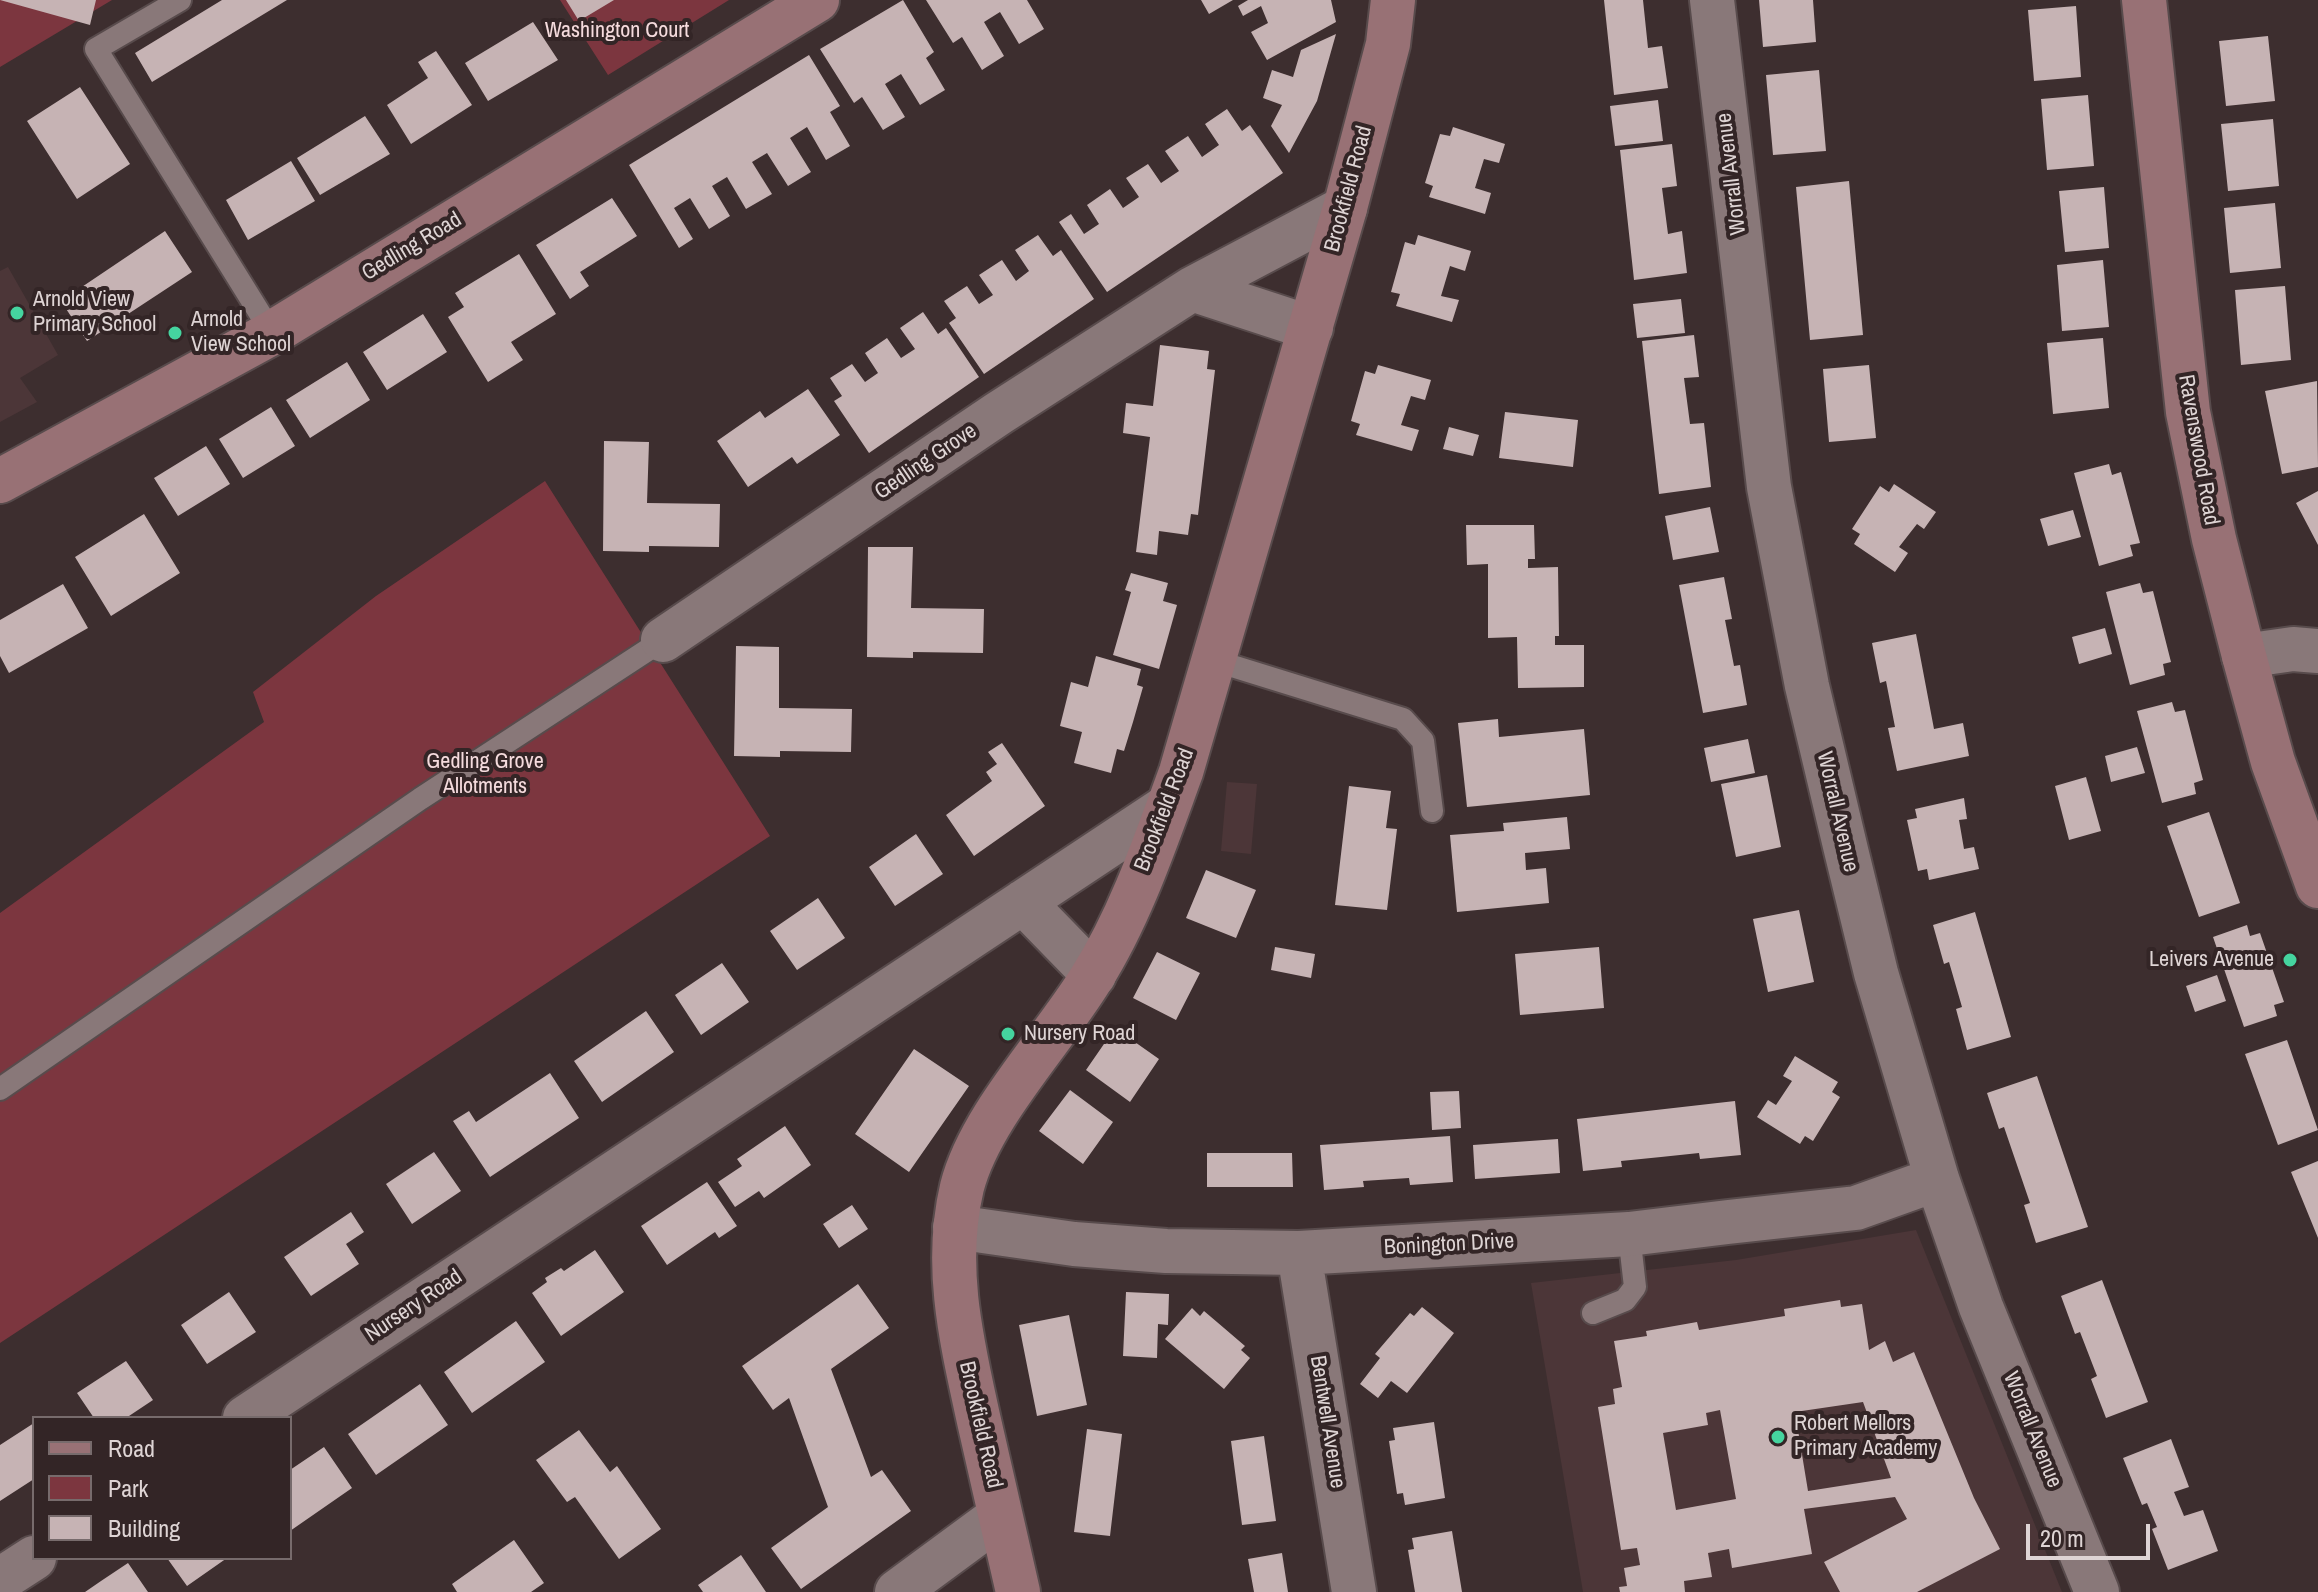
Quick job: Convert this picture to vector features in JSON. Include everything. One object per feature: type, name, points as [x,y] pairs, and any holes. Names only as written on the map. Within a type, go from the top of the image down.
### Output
[{"type":"street","name":"Gedling Road","points":[[0,481],[272,333],[817,0]]},
{"type":"street","name":"Brookfield Road","points":[[1018,1592],[961,1337],[952,1281],[955,1227],[963,1186],[981,1139],[1094,975],[1147,862],[1168,806],[1216,661],[1345,208],[1388,44],[1393,0]]},
{"type":"street","name":"Worrall Avenue","points":[[1712,0],[1772,503],[1807,686],[1876,973],[1937,1179],[1981,1307],[2097,1592]]},
{"type":"street","name":"Ravenswood Road","points":[[2144,0],[2188,412],[2214,539],[2273,762],[2318,886]]},
{"type":"street","name":"Gedling Grove","points":[[663,640],[999,413],[1192,289],[1345,208]]},
{"type":"street","points":[[1192,289],[1311,328]]},
{"type":"street","points":[[2244,656],[2293,649],[2318,651]]},
{"type":"street","name":"Nursery Road","points":[[248,1416],[1168,806]]},
{"type":"street","points":[[1023,902],[1094,975]]},
{"type":"street","name":"Bonington Drive","points":[[955,1227],[1074,1244],[1166,1251],[1299,1253],[1629,1234],[1856,1208],[1937,1179]]},
{"type":"street","name":"Bentwell Avenue","points":[[1299,1253],[1354,1592]]},
{"type":"street","points":[[911,1587],[1000,1516]]},
{"type":"street","points":[[0,1580],[32,1559]]},
{"type":"lane","points":[[180,0],[96,49],[272,333]]},
{"type":"lane","points":[[0,1089],[420,799],[663,640]]},
{"type":"lane","points":[[1216,661],[1403,719],[1423,741],[1432,811]]},
{"type":"lane","points":[[1593,1313],[1625,1300],[1635,1287],[1629,1234]]},
{"type":"shaded area","name":"Arnold View Primary School","points":[[8,267],[58,355],[20,378],[37,402],[0,422],[0,271]]},
{"type":"shaded area","points":[[1227,782],[1257,784],[1251,854],[1221,851]]},
{"type":"shaded area","name":"Robert Mellors Primary Academy","points":[[1916,1230],[2062,1592],[1583,1592],[1531,1283],[1736,1260]]},
{"type":"green space","points":[[0,0],[112,0],[0,67]]},
{"type":"green space","name":"Washington Court","points":[[560,0],[729,0],[608,75]]},
{"type":"green space","name":"Gedling Grove Allotments","points":[[545,481],[770,836],[0,1343],[0,913],[264,722],[253,692],[376,596]]},
{"type":"building","points":[[0,0],[96,0],[90,25]]},
{"type":"building","points":[[222,0],[287,0],[152,82],[135,53]]},
{"type":"building","points":[[566,0],[614,0],[579,21]]},
{"type":"building","points":[[903,0],[934,52],[926,58],[945,90],[920,105],[901,74],[885,84],[905,117],[883,130],[862,97],[854,103],[820,49]]},
{"type":"building","points":[[926,0],[1027,0],[1044,29],[1019,44],[1000,12],[984,22],[1004,56],[982,70],[962,37],[953,43]]},
{"type":"building","points":[[1201,0],[1233,0],[1209,14]]},
{"type":"building","points":[[1248,0],[1331,0],[1336,22],[1267,60],[1251,32],[1268,23],[1261,6],[1243,16],[1238,6]]},
{"type":"building","points":[[1604,0],[1643,0],[1648,48],[1662,46],[1668,88],[1614,95]]},
{"type":"building","points":[[1759,0],[1813,0],[1816,42],[1763,47]]},
{"type":"building","points":[[2076,6],[2081,77],[2034,81],[2028,10]]},
{"type":"building","points":[[533,22],[558,60],[488,101],[465,63]]},
{"type":"building","points":[[1336,34],[1317,101],[1289,153],[1271,126],[1282,105],[1263,98],[1272,70],[1293,77],[1301,50]]},
{"type":"building","points":[[2268,36],[2275,101],[2226,106],[2219,41]]},
{"type":"building","points":[[436,51],[472,105],[411,144],[387,105],[428,78],[418,62]]},
{"type":"building","points":[[809,55],[840,106],[830,112],[850,146],[826,160],[807,127],[790,138],[811,172],[788,186],[767,153],[752,162],[772,194],[746,209],[727,177],[712,186],[730,216],[709,229],[690,198],[674,208],[693,239],[679,248],[629,165]]},
{"type":"building","points":[[1819,70],[1826,151],[1773,155],[1766,75]]},
{"type":"building","points":[[80,87],[130,164],[77,199],[27,121]]},
{"type":"building","points":[[2088,95],[2094,166],[2047,170],[2041,99]]},
{"type":"building","points":[[1658,100],[1663,141],[1615,146],[1610,106]]},
{"type":"building","points":[[1227,109],[1242,131],[1250,125],[1283,173],[1107,292],[1059,222],[1071,214],[1084,234],[1099,224],[1087,205],[1110,189],[1123,208],[1139,197],[1126,178],[1148,164],[1161,183],[1179,171],[1165,151],[1188,136],[1202,157],[1219,145],[1205,124]]},
{"type":"building","points":[[365,116],[390,154],[320,195],[297,158]]},
{"type":"building","points":[[2273,119],[2279,186],[2228,191],[2221,124]]},
{"type":"building","points":[[1453,127],[1505,144],[1499,163],[1484,159],[1475,188],[1491,193],[1485,214],[1429,197],[1433,186],[1425,183],[1440,134],[1450,136]]},
{"type":"building","points":[[1672,144],[1677,186],[1662,188],[1668,234],[1682,231],[1687,273],[1634,280],[1620,150]]},
{"type":"building","points":[[291,161],[315,201],[248,240],[226,200]]},
{"type":"building","points":[[1849,181],[1863,335],[1810,340],[1796,187]]},
{"type":"building","points":[[2104,187],[2109,248],[2065,252],[2059,191]]},
{"type":"building","points":[[612,198],[637,236],[580,272],[589,286],[570,299],[536,245]]},
{"type":"building","points":[[2275,203],[2281,268],[2230,273],[2224,208]]},
{"type":"building","points":[[165,231],[192,272],[87,341],[61,301]]},
{"type":"building","points":[[1038,235],[1053,256],[1061,250],[1094,299],[984,374],[949,323],[956,318],[944,301],[967,286],[979,304],[993,295],[979,275],[1002,260],[1016,281],[1029,271],[1015,250]]},
{"type":"building","points":[[1418,235],[1471,251],[1465,271],[1450,266],[1441,296],[1459,300],[1452,322],[1396,306],[1400,294],[1391,292],[1405,242],[1415,245]]},
{"type":"building","points":[[519,254],[556,314],[511,342],[523,360],[488,382],[448,317],[464,307],[455,293]]},
{"type":"building","points":[[2103,260],[2109,327],[2062,331],[2057,265]]},
{"type":"building","points":[[2285,286],[2291,360],[2241,365],[2235,290]]},
{"type":"building","points":[[1681,299],[1685,333],[1637,338],[1633,304]]},
{"type":"building","points":[[923,312],[938,334],[946,328],[979,377],[869,453],[834,401],[842,396],[830,378],[852,364],[865,382],[878,373],[865,353],[887,338],[901,358],[915,349],[900,328]]},
{"type":"building","points":[[423,314],[447,352],[387,390],[363,352]]},
{"type":"building","points":[[1694,335],[1699,377],[1684,378],[1690,424],[1704,423],[1711,487],[1659,494],[1642,341]]},
{"type":"building","points":[[2103,338],[2109,408],[2053,414],[2047,343]]},
{"type":"building","points":[[1160,345],[1209,351],[1207,369],[1215,370],[1198,515],[1191,514],[1188,535],[1159,531],[1157,555],[1136,552],[1150,437],[1123,433],[1126,403],[1153,406]]},
{"type":"building","points":[[347,362],[370,400],[310,438],[286,400]]},
{"type":"building","points":[[1378,365],[1431,380],[1425,400],[1411,396],[1401,425],[1419,430],[1412,451],[1356,435],[1360,424],[1351,421],[1365,371],[1375,374]]},
{"type":"building","points":[[1869,365],[1876,438],[1829,442],[1823,369]]},
{"type":"building","points":[[2317,381],[2318,467],[2282,474],[2265,391]]},
{"type":"building","points":[[808,389],[840,435],[797,464],[792,457],[748,487],[717,441],[760,411],[765,418]]},
{"type":"building","points":[[271,407],[295,446],[243,478],[219,439]]},
{"type":"building","points":[[1505,412],[1578,420],[1573,467],[1499,458]]},
{"type":"building","points":[[1449,427],[1479,435],[1473,456],[1443,449]]},
{"type":"building","points":[[604,441],[649,442],[647,503],[720,504],[719,547],[649,546],[649,552],[603,551]]},
{"type":"building","points":[[206,446],[230,484],[178,516],[154,478]]},
{"type":"building","points":[[2109,464],[2112,475],[2121,472],[2140,543],[2130,545],[2133,556],[2099,566],[2074,473]]},
{"type":"building","points":[[1894,484],[1936,512],[1924,529],[1917,524],[1899,547],[1908,553],[1895,572],[1854,544],[1860,534],[1852,529],[1880,486],[1889,492]]},
{"type":"building","points":[[2318,491],[2318,545],[2296,503]]},
{"type":"building","points":[[1710,507],[1719,552],[1673,560],[1665,516]]},
{"type":"building","points":[[2073,510],[2081,537],[2048,546],[2040,519]]},
{"type":"building","points":[[144,514],[180,573],[111,616],[75,557]]},
{"type":"building","points":[[1466,525],[1534,525],[1535,559],[1528,559],[1528,568],[1558,567],[1559,636],[1555,636],[1555,645],[1584,645],[1584,687],[1518,688],[1517,637],[1488,638],[1488,564],[1467,565]]},
{"type":"building","points":[[868,547],[913,547],[911,608],[984,609],[983,653],[913,652],[913,658],[867,657]]},
{"type":"building","points":[[1131,573],[1168,583],[1163,601],[1177,605],[1159,669],[1113,655],[1131,592],[1125,590]]},
{"type":"building","points":[[1724,577],[1732,619],[1725,620],[1734,666],[1740,665],[1747,705],[1703,713],[1679,585]]},
{"type":"building","points":[[2140,583],[2143,593],[2153,591],[2171,662],[2163,664],[2165,675],[2130,685],[2106,592]]},
{"type":"building","points":[[63,584],[88,628],[9,673],[0,656],[0,620]]},
{"type":"building","points":[[2105,628],[2112,654],[2079,664],[2072,637]]},
{"type":"building","points":[[1916,634],[1934,729],[1963,723],[1969,756],[1897,771],[1888,728],[1895,727],[1886,681],[1880,683],[1872,643]]},
{"type":"building","points":[[736,646],[779,647],[779,708],[852,709],[851,752],[780,751],[780,757],[734,756]]},
{"type":"building","points":[[1096,656],[1141,669],[1137,685],[1143,687],[1133,722],[1124,751],[1117,749],[1111,773],[1074,763],[1082,732],[1060,726],[1071,682],[1088,687]]},
{"type":"building","points":[[2172,702],[2175,712],[2185,710],[2203,780],[2194,783],[2196,794],[2162,803],[2137,711]]},
{"type":"building","points":[[1498,719],[1499,737],[1584,729],[1590,795],[1467,807],[1458,723]]},
{"type":"building","points":[[1748,739],[1755,773],[1711,782],[1704,748]]},
{"type":"building","points":[[1002,743],[1045,806],[974,856],[946,815],[992,781],[986,772],[997,764],[988,752]]},
{"type":"building","points":[[2137,747],[2145,773],[2111,782],[2105,756]]},
{"type":"building","points":[[1767,775],[1781,847],[1736,857],[1721,784]]},
{"type":"building","points":[[2086,777],[2101,831],[2069,840],[2055,786]]},
{"type":"building","points":[[1349,786],[1391,791],[1386,828],[1397,829],[1387,910],[1335,905]]},
{"type":"building","points":[[1964,798],[1967,819],[1959,820],[1964,849],[1974,847],[1979,869],[1929,880],[1927,869],[1918,871],[1907,820],[1917,818],[1915,809]]},
{"type":"building","points":[[2209,812],[2240,903],[2199,917],[2167,826]]},
{"type":"building","points":[[1567,817],[1570,849],[1525,853],[1526,870],[1546,868],[1549,903],[1457,912],[1450,835],[1504,831],[1503,823]]},
{"type":"building","points":[[916,834],[943,874],[895,906],[869,867]]},
{"type":"building","points":[[1206,870],[1256,890],[1236,938],[1186,918]]},
{"type":"building","points":[[818,898],[845,938],[797,970],[770,931]]},
{"type":"building","points":[[1799,910],[1814,982],[1768,992],[1753,919]]},
{"type":"building","points":[[1975,912],[2011,1037],[1967,1050],[1956,1009],[1962,1007],[1949,962],[1944,964],[1933,925]]},
{"type":"building","points":[[2247,925],[2250,936],[2260,933],[2284,1002],[2274,1005],[2277,1016],[2244,1027],[2213,937]]},
{"type":"building","points":[[1275,947],[1315,954],[1311,978],[1271,970]]},
{"type":"building","points":[[1599,947],[1604,1008],[1520,1015],[1515,954]]},
{"type":"building","points":[[1157,952],[1200,973],[1176,1020],[1133,998]]},
{"type":"building","points":[[722,963],[749,1002],[701,1035],[675,995]]},
{"type":"building","points":[[2217,975],[2226,1001],[2195,1012],[2186,986]]},
{"type":"building","points":[[646,1011],[674,1052],[602,1102],[574,1061]]},
{"type":"building","points":[[1115,1028],[1159,1059],[1130,1102],[1086,1070]]},
{"type":"building","points":[[2287,1040],[2318,1130],[2278,1145],[2245,1054]]},
{"type":"building","points":[[914,1049],[969,1086],[909,1172],[855,1134]]},
{"type":"building","points":[[1795,1056],[1838,1082],[1832,1092],[1840,1097],[1813,1141],[1805,1136],[1800,1144],[1757,1117],[1768,1100],[1776,1105],[1792,1081],[1783,1076]]},
{"type":"building","points":[[550,1073],[579,1118],[490,1177],[453,1121],[469,1111],[476,1122]]},
{"type":"building","points":[[2037,1076],[2088,1227],[2036,1243],[2024,1205],[2030,1203],[2004,1127],[1999,1129],[1987,1093]]},
{"type":"building","points":[[1070,1090],[1113,1122],[1083,1164],[1039,1131]]},
{"type":"building","points":[[1459,1091],[1461,1128],[1432,1130],[1430,1092]]},
{"type":"building","points":[[1735,1101],[1741,1155],[1700,1159],[1699,1153],[1621,1161],[1622,1167],[1583,1171],[1577,1119]]},
{"type":"building","points":[[785,1126],[811,1165],[764,1198],[759,1191],[735,1207],[718,1182],[742,1166],[737,1159]]},
{"type":"building","points":[[1450,1136],[1453,1182],[1410,1185],[1409,1178],[1363,1181],[1364,1187],[1324,1190],[1320,1145]]},
{"type":"building","points":[[1558,1139],[1560,1173],[1475,1179],[1473,1145]]},
{"type":"building","points":[[434,1152],[461,1191],[412,1224],[386,1184]]},
{"type":"building","points":[[1207,1153],[1292,1153],[1293,1187],[1207,1187]]},
{"type":"building","points":[[2318,1161],[2318,1238],[2291,1172]]},
{"type":"building","points":[[707,1182],[737,1226],[719,1238],[715,1232],[667,1265],[641,1226]]},
{"type":"building","points":[[852,1205],[868,1229],[839,1248],[823,1224]]},
{"type":"building","points":[[351,1212],[364,1232],[346,1244],[359,1264],[311,1296],[284,1257]]},
{"type":"building","points":[[595,1250],[624,1292],[561,1336],[532,1293],[547,1282],[545,1278],[561,1268],[564,1271]]},
{"type":"building","points":[[2102,1280],[2148,1402],[2106,1418],[2091,1379],[2097,1376],[2080,1332],[2075,1334],[2061,1296]]},
{"type":"building","points":[[858,1284],[889,1328],[831,1369],[871,1477],[882,1470],[911,1511],[801,1589],[771,1548],[828,1507],[789,1398],[773,1410],[742,1366]]},
{"type":"building","points":[[229,1292],[256,1332],[207,1364],[181,1325]]},
{"type":"building","points":[[1126,1292],[1169,1294],[1168,1325],[1158,1324],[1157,1358],[1123,1356]]},
{"type":"building","points":[[1840,1300],[1841,1307],[1862,1304],[1869,1350],[1885,1341],[1893,1362],[1914,1352],[1974,1498],[2000,1549],[1917,1592],[1840,1592],[1824,1562],[1907,1519],[1895,1497],[1804,1509],[1812,1554],[1732,1568],[1729,1549],[1708,1553],[1712,1577],[1684,1581],[1685,1592],[1620,1592],[1619,1587],[1627,1586],[1624,1568],[1640,1565],[1637,1548],[1621,1550],[1598,1407],[1615,1404],[1613,1389],[1622,1387],[1614,1341],[1647,1336],[1646,1331],[1697,1322],[1699,1330],[1785,1316],[1784,1309]],"holes":[[[1863,1402],[1891,1478],[1808,1491],[1795,1412]],[[1720,1410],[1736,1499],[1676,1510],[1663,1433],[1708,1425],[1706,1413]]]},
{"type":"building","points":[[1422,1307],[1454,1333],[1407,1393],[1391,1381],[1378,1398],[1360,1384],[1380,1358],[1375,1354],[1410,1313],[1414,1316]]},
{"type":"building","points":[[1192,1308],[1200,1316],[1204,1311],[1245,1346],[1241,1350],[1250,1358],[1224,1389],[1165,1339]]},
{"type":"building","points":[[1069,1315],[1087,1405],[1037,1416],[1019,1325]]},
{"type":"building","points":[[516,1321],[545,1362],[472,1413],[444,1372]]},
{"type":"building","points":[[126,1361],[153,1400],[129,1416],[93,1416],[77,1393]]},
{"type":"building","points":[[420,1384],[448,1425],[376,1475],[348,1434]]},
{"type":"building","points":[[1434,1422],[1445,1498],[1405,1505],[1403,1493],[1397,1494],[1389,1441],[1395,1440],[1393,1428]]},
{"type":"building","points":[[32,1424],[32,1480],[0,1501],[0,1445]]},
{"type":"building","points":[[1087,1429],[1122,1434],[1110,1536],[1074,1532]]},
{"type":"building","points":[[579,1430],[610,1472],[617,1466],[661,1529],[619,1559],[575,1497],[567,1502],[536,1460]]},
{"type":"building","points":[[1264,1436],[1276,1521],[1242,1525],[1231,1441]]},
{"type":"building","points":[[2171,1439],[2189,1487],[2174,1492],[2184,1516],[2203,1510],[2218,1551],[2168,1570],[2152,1529],[2157,1527],[2147,1503],[2142,1505],[2123,1458]]},
{"type":"building","points":[[324,1447],[352,1488],[292,1530],[292,1469]]},
{"type":"building","points":[[1452,1531],[1462,1592],[1415,1592],[1408,1550],[1414,1549],[1412,1538]]},
{"type":"building","points":[[514,1540],[544,1583],[531,1592],[457,1592],[452,1584]]},
{"type":"building","points":[[1282,1553],[1288,1592],[1254,1592],[1248,1559]]},
{"type":"building","points":[[741,1555],[766,1592],[703,1592],[698,1585]]},
{"type":"building","points":[[168,1560],[224,1560],[187,1586]]},
{"type":"building","points":[[128,1563],[148,1592],[85,1592],[101,1581]]},
{"type":"place","name":"Arnold View Primary School","points":[[17,313]]},
{"type":"place","name":"Arnold View School","points":[[175,333]]},
{"type":"place","name":"Leivers Avenue","points":[[2290,960]]},
{"type":"place","name":"Nursery Road","points":[[1008,1034]]},
{"type":"place","name":"Robert Mellors Primary Academy","points":[[1778,1437]]}]
